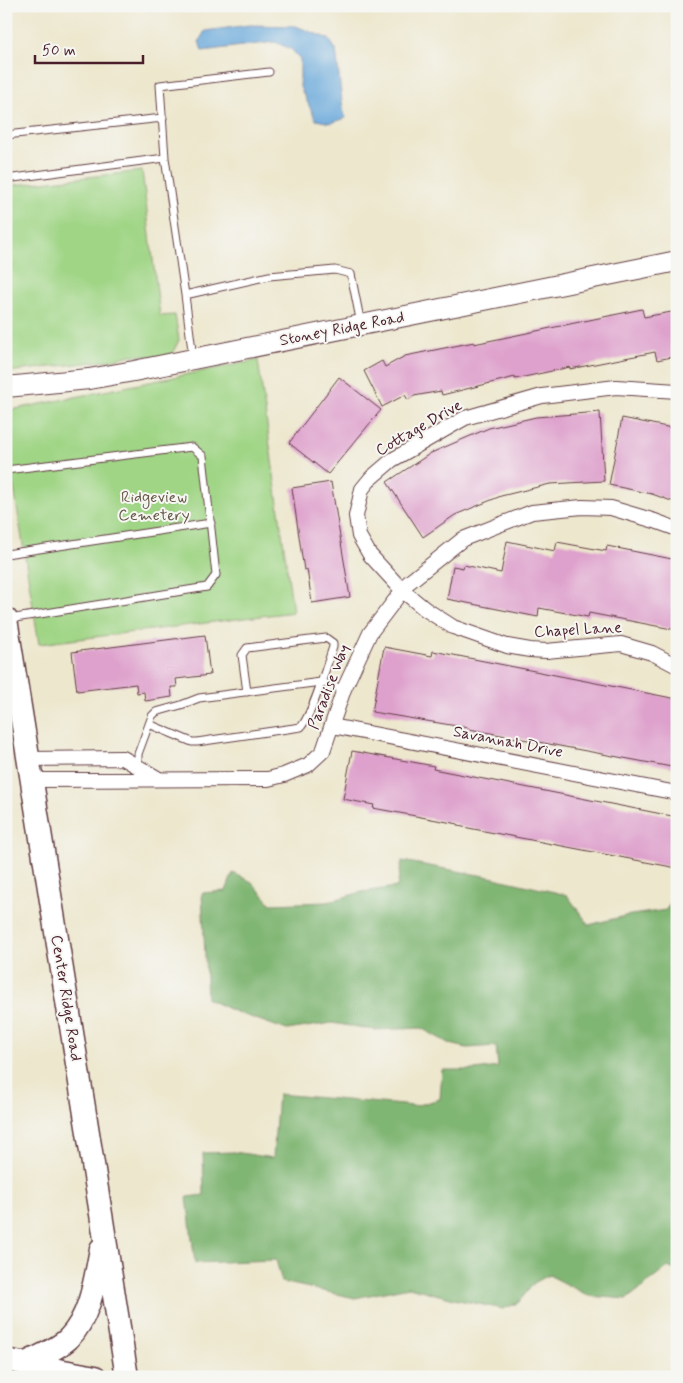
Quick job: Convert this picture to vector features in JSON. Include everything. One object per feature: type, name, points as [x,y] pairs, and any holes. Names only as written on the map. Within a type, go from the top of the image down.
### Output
[{"type":"main road","name":"Center Ridge Road","points":[[6,619],[127,1377]]},
{"type":"main road","points":[[15,1362],[52,1350],[68,1339],[80,1323],[87,1310],[94,1285],[104,1233]]},
{"type":"main road","points":[[15,1362],[95,1377]]},
{"type":"street","name":"Stoney Ridge Road","points":[[6,387],[88,379],[677,261]]},
{"type":"street","name":"Cottage Drive","points":[[403,591],[370,555],[359,536],[356,516],[362,490],[371,478],[392,460],[465,418],[542,396],[616,387],[677,391]]},
{"type":"street","name":"Paradise Way","points":[[30,770],[138,773],[160,780],[268,779],[284,775],[308,766],[323,750],[344,689],[370,632],[408,583],[463,539],[532,512],[582,507],[610,508],[677,529]]},
{"type":"street","name":"Chapel Lane","points":[[403,591],[425,609],[453,627],[507,646],[546,652],[621,644],[652,653],[677,666]]},
{"type":"street","name":"Savannah Drive","points":[[332,726],[677,793]]},
{"type":"street","points":[[30,770],[123,758],[138,773]]},
{"type":"lane","points":[[193,358],[165,158],[160,85],[269,72]]},
{"type":"lane","points":[[6,134],[163,118]]},
{"type":"lane","points":[[6,179],[165,158]]},
{"type":"lane","points":[[185,295],[269,276],[335,270],[351,274],[361,325]]},
{"type":"lane","points":[[6,470],[192,447],[203,456],[216,575],[207,587],[6,619]]},
{"type":"lane","points":[[6,554],[211,523]]},
{"type":"lane","points":[[149,724],[192,742],[301,727],[307,719],[321,682],[333,647],[332,643],[326,638],[247,648],[242,655],[247,692]]},
{"type":"lane","points":[[138,773],[138,754],[152,716],[156,712],[180,705],[192,699],[321,682],[344,689]]},
{"type":"green space","points":[[142,171],[160,316],[175,315],[179,340],[172,354],[163,357],[131,355],[112,360],[6,372],[6,186]]},
{"type":"green space","name":"Ridgeview Cemetery","points":[[258,360],[293,612],[39,644],[6,439],[6,411]]},
{"type":"green space","points":[[402,861],[490,877],[567,895],[589,925],[625,916],[666,910],[677,891],[677,1271],[668,1267],[627,1299],[589,1296],[549,1275],[534,1283],[518,1303],[503,1309],[409,1287],[355,1298],[282,1282],[276,1260],[195,1263],[187,1197],[204,1195],[203,1153],[234,1152],[273,1158],[278,1094],[414,1106],[440,1099],[442,1070],[475,1070],[498,1067],[496,1046],[467,1048],[450,1044],[421,1028],[375,1030],[332,1023],[287,1030],[236,1012],[207,999],[202,893],[226,891],[233,873],[252,882],[271,904],[327,902],[362,892],[397,887]]},
{"type":"water","points":[[249,25],[296,26],[329,39],[336,50],[343,110],[346,118],[331,123],[316,120],[300,87],[300,59],[291,49],[275,42],[202,51],[199,41],[205,31]]},
{"type":"building","points":[[642,309],[644,317],[677,311],[677,356],[657,360],[655,352],[515,379],[515,377],[442,395],[441,391],[414,396],[408,400],[405,395],[382,407],[364,371],[382,361],[385,367],[405,356],[474,342],[474,344]]},
{"type":"building","points":[[339,377],[381,410],[328,474],[289,443]]},
{"type":"building","points":[[600,412],[604,481],[550,484],[501,496],[455,515],[423,537],[387,482],[431,453],[489,428],[536,417]]},
{"type":"building","points":[[622,418],[677,429],[677,503],[652,494],[609,485]]},
{"type":"building","points":[[331,482],[350,597],[312,603],[307,569],[304,570],[292,488]]},
{"type":"building","points":[[507,541],[555,551],[557,542],[606,551],[607,546],[677,560],[677,630],[589,613],[588,617],[539,608],[538,617],[447,599],[453,566],[463,568],[464,565],[501,573]]},
{"type":"building","points":[[205,635],[210,675],[176,679],[177,687],[171,687],[172,697],[145,701],[144,692],[137,693],[136,684],[77,691],[72,652]]},
{"type":"building","points":[[384,647],[432,656],[433,651],[677,699],[677,768],[469,728],[372,712]]},
{"type":"building","points":[[352,751],[434,766],[433,769],[677,817],[677,868],[458,826],[458,824],[373,808],[374,805],[343,799]]}]
